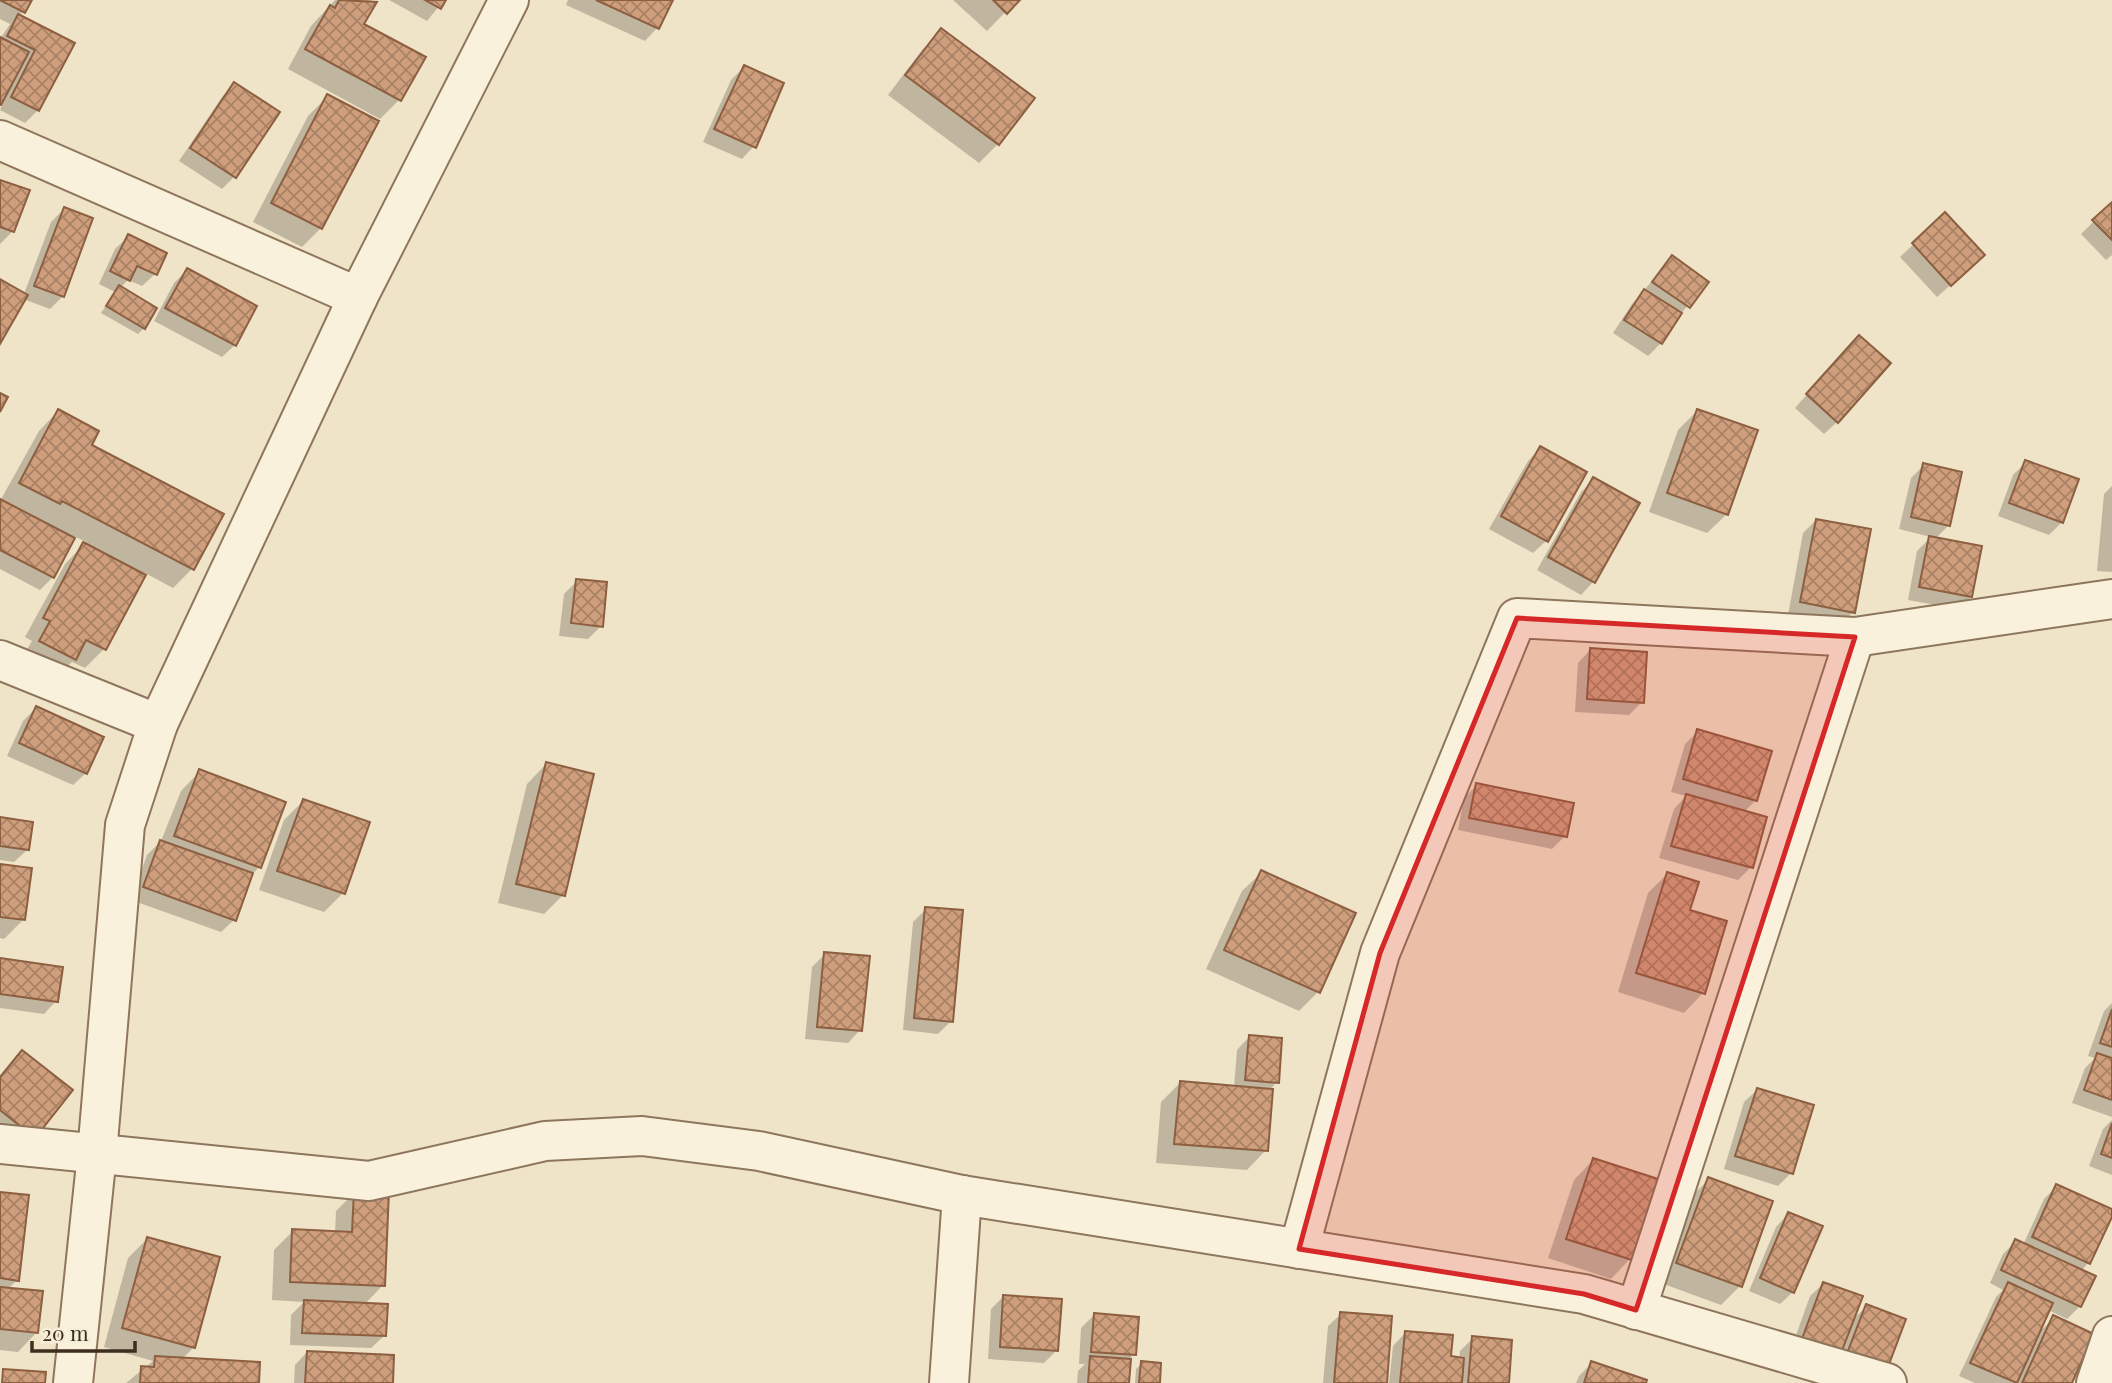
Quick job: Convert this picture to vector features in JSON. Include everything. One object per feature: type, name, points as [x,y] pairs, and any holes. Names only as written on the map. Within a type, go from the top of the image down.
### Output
[{"type":"street","points":[[73,1383],[97,1154],[125,825],[158,724],[358,297],[509,0]]},
{"type":"street","points":[[0,140],[358,297]]},
{"type":"street","points":[[1299,1248],[1380,953],[1517,618],[1855,637],[2112,599]]},
{"type":"street","points":[[1636,1310],[1855,637]]},
{"type":"street","points":[[0,660],[158,724]]},
{"type":"street","points":[[0,1144],[369,1181],[545,1141],[642,1136],[759,1151],[962,1195],[1584,1294],[1887,1383]]},
{"type":"street","points":[[949,1383],[962,1195]]},
{"type":"street","points":[[2096,1383],[2112,1336]]},
{"type":"highlighted area","points":[[1517,618],[1855,637],[1636,1310],[1584,1294],[1299,1249],[1380,953]]},
{"type":"building","points":[[0,0],[32,0],[25,13]]},
{"type":"building","points":[[339,0],[377,2],[364,24],[426,57],[401,101],[305,49],[330,5],[335,8]]},
{"type":"building","points":[[425,0],[446,0],[441,9]]},
{"type":"building","points":[[596,0],[673,0],[659,29]]},
{"type":"building","points":[[993,0],[1020,0],[1007,14]]},
{"type":"building","points":[[18,14],[75,43],[39,111],[11,97],[35,50],[7,36]]},
{"type":"building","points":[[941,28],[1035,98],[999,145],[905,75]]},
{"type":"building","points":[[0,37],[29,52],[1,105],[0,105]]},
{"type":"building","points":[[744,65],[784,83],[756,148],[714,129]]},
{"type":"building","points":[[234,82],[280,112],[236,178],[190,148]]},
{"type":"building","points":[[327,94],[379,121],[322,229],[271,203]]},
{"type":"building","points":[[0,180],[30,190],[14,232],[0,227]]},
{"type":"building","points":[[2112,202],[2112,240],[2092,220]]},
{"type":"building","points":[[64,207],[93,218],[64,297],[34,286]]},
{"type":"building","points":[[1945,212],[1985,255],[1951,286],[1912,243]]},
{"type":"building","points":[[128,234],[167,253],[157,275],[137,266],[130,281],[110,271]]},
{"type":"building","points":[[1672,255],[1709,282],[1690,308],[1652,282]]},
{"type":"building","points":[[187,268],[257,306],[236,346],[165,308]]},
{"type":"building","points":[[0,279],[28,295],[0,344]]},
{"type":"building","points":[[119,285],[157,308],[145,329],[106,306]]},
{"type":"building","points":[[1644,289],[1682,313],[1662,344],[1624,320]]},
{"type":"building","points":[[1859,335],[1891,363],[1838,423],[1806,394]]},
{"type":"building","points":[[0,393],[8,397],[0,412]]},
{"type":"building","points":[[58,409],[99,431],[92,445],[224,514],[194,570],[62,501],[60,504],[19,483]]},
{"type":"building","points":[[1697,409],[1758,430],[1728,515],[1667,493]]},
{"type":"building","points":[[1540,446],[1587,472],[1548,542],[1501,516]]},
{"type":"building","points":[[2025,460],[2079,479],[2063,523],[2009,503]]},
{"type":"building","points":[[1923,463],[1962,472],[1950,526],[1911,517]]},
{"type":"building","points":[[1593,477],[1640,503],[1595,583],[1548,557]]},
{"type":"building","points":[[0,499],[75,538],[54,578],[0,550]]},
{"type":"building","points":[[1816,519],[1871,529],[1855,613],[1800,602]]},
{"type":"building","points":[[1929,536],[1982,546],[1972,597],[1919,587]]},
{"type":"building","points":[[83,542],[146,575],[106,650],[86,640],[76,660],[39,641],[50,621],[43,618]]},
{"type":"building","points":[[576,579],[607,582],[603,627],[571,623]]},
{"type":"building","points":[[1590,648],[1647,652],[1644,703],[1587,699]]},
{"type":"building","points":[[36,706],[104,737],[87,774],[19,743]]},
{"type":"building","points":[[1697,729],[1772,751],[1757,801],[1683,779]]},
{"type":"building","points":[[546,762],[594,774],[565,896],[516,884]]},
{"type":"building","points":[[199,769],[286,802],[261,868],[174,836]]},
{"type":"building","points":[[1476,783],[1574,803],[1567,837],[1469,818]]},
{"type":"building","points":[[1686,794],[1767,817],[1753,868],[1671,846]]},
{"type":"building","points":[[303,799],[370,822],[345,894],[277,871]]},
{"type":"building","points":[[0,817],[33,822],[29,850],[0,846]]},
{"type":"building","points":[[160,840],[253,873],[236,921],[143,887]]},
{"type":"building","points":[[0,864],[32,868],[25,920],[0,917]]},
{"type":"building","points":[[1261,870],[1356,913],[1320,993],[1224,950]]},
{"type":"building","points":[[1667,872],[1699,882],[1690,910],[1727,921],[1705,994],[1636,973]]},
{"type":"building","points":[[925,907],[963,910],[953,1022],[914,1018]]},
{"type":"building","points":[[824,952],[870,956],[862,1031],[817,1027]]},
{"type":"building","points":[[0,958],[63,967],[58,1002],[0,994]]},
{"type":"building","points":[[2112,1009],[2112,1047],[2100,1043]]},
{"type":"building","points":[[1249,1035],[1282,1038],[1279,1083],[1245,1080]]},
{"type":"building","points":[[22,1050],[73,1090],[35,1138],[0,1110],[0,1077]]},
{"type":"building","points":[[2097,1053],[2112,1058],[2112,1100],[2084,1090]]},
{"type":"building","points":[[1180,1081],[1273,1089],[1268,1151],[1174,1144]]},
{"type":"building","points":[[1757,1088],[1814,1105],[1793,1174],[1735,1156]]},
{"type":"building","points":[[2112,1123],[2112,1158],[2101,1154]]},
{"type":"building","points":[[1593,1158],[1658,1179],[1632,1260],[1566,1239]]},
{"type":"building","points":[[1708,1177],[1773,1201],[1742,1287],[1676,1263]]},
{"type":"building","points":[[2056,1184],[2112,1209],[2112,1217],[2090,1264],[2032,1237]]},
{"type":"building","points":[[354,1190],[389,1191],[385,1286],[290,1282],[292,1229],[352,1232]]},
{"type":"building","points":[[0,1192],[29,1195],[19,1281],[0,1278]]},
{"type":"building","points":[[1788,1212],[1823,1226],[1794,1293],[1760,1278]]},
{"type":"building","points":[[147,1237],[220,1257],[195,1348],[122,1328]]},
{"type":"building","points":[[2015,1239],[2096,1276],[2081,1307],[2001,1270]]},
{"type":"building","points":[[1823,1282],[1863,1296],[1841,1353],[1802,1339]]},
{"type":"building","points":[[2008,1282],[2053,1303],[2017,1383],[1970,1363]]},
{"type":"building","points":[[0,1287],[43,1291],[38,1333],[0,1329]]},
{"type":"building","points":[[1003,1295],[1062,1299],[1058,1351],[1000,1347]]},
{"type":"building","points":[[304,1300],[388,1304],[386,1336],[302,1333]]},
{"type":"building","points":[[1866,1304],[1906,1319],[1888,1367],[1848,1351]]},
{"type":"building","points":[[1340,1312],[1392,1316],[1387,1383],[1334,1383]]},
{"type":"building","points":[[1094,1313],[1139,1317],[1136,1355],[1091,1352]]},
{"type":"building","points":[[2053,1315],[2094,1334],[2072,1383],[2022,1383]]},
{"type":"building","points":[[1405,1331],[1453,1335],[1451,1356],[1464,1358],[1462,1383],[1400,1383]]},
{"type":"building","points":[[1472,1336],[1512,1340],[1509,1383],[1468,1383]]},
{"type":"building","points":[[307,1351],[394,1355],[393,1383],[305,1383]]},
{"type":"building","points":[[155,1356],[260,1362],[259,1383],[140,1383],[141,1366],[154,1367]]},
{"type":"building","points":[[1090,1356],[1131,1359],[1129,1383],[1088,1383]]},
{"type":"building","points":[[1141,1361],[1161,1363],[1160,1383],[1139,1383]]},
{"type":"building","points":[[1591,1361],[1647,1380],[1646,1383],[1584,1383]]},
{"type":"building","points":[[3,1369],[46,1372],[45,1383],[2,1383]]}]
